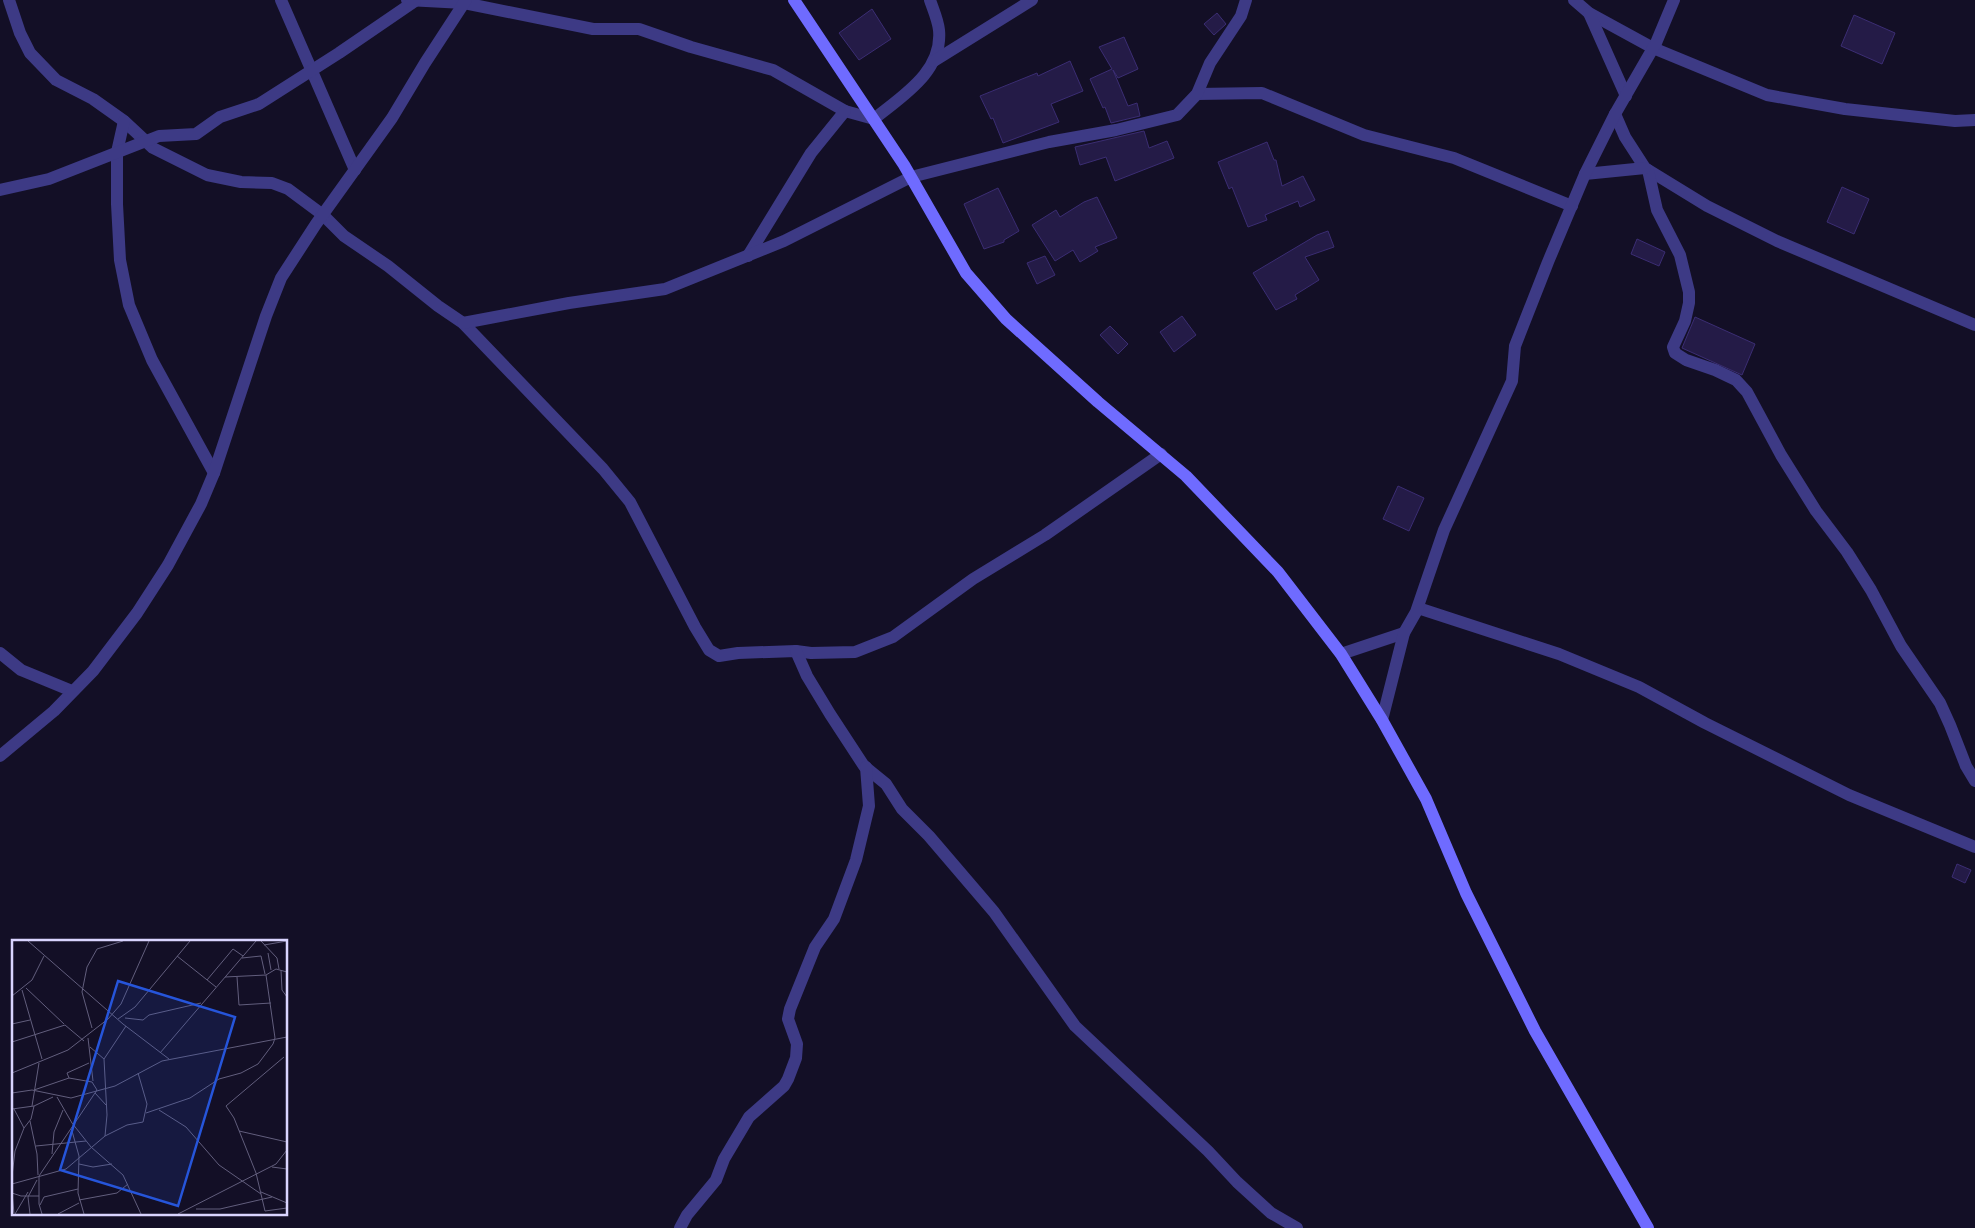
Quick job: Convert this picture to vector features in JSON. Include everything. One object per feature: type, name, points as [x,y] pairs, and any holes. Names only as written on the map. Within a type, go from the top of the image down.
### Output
[{"type":"street","points":[[9,0],[20,33],[30,53],[56,80],[93,99],[124,121],[153,148],[207,175],[241,182],[272,183],[306,201],[344,236],[388,266],[438,306],[463,323],[604,469],[630,502],[709,650],[719,656],[738,653],[796,651],[810,653],[855,652],[893,637],[973,579],[1045,535],[1161,454]]},
{"type":"street","points":[[281,0],[355,170]]},
{"type":"street","points":[[794,0],[911,177],[966,273],[1006,319],[1098,402],[1186,476],[1278,572],[1341,654],[1382,720],[1426,799],[1466,892],[1535,1032],[1648,1228]]},
{"type":"street","points":[[874,120],[919,83],[934,61],[939,49],[939,28],[930,0]]},
{"type":"street","points":[[934,61],[1032,0]]},
{"type":"street","points":[[463,323],[569,303],[665,289],[784,241],[911,177],[1049,142],[1116,130],[1177,115],[1198,94],[1210,63],[1242,16],[1246,0]]},
{"type":"street","points":[[1574,0],[1589,13],[1654,48],[1767,95],[1845,109],[1955,121],[1975,120]]},
{"type":"street","points":[[1382,720],[1404,633],[1418,608],[1444,530],[1512,381],[1515,346],[1585,174],[1614,114],[1654,48],[1674,0]]},
{"type":"street","points":[[0,190],[49,179],[159,136],[196,134],[220,117],[259,104],[312,71],[411,1],[465,2],[594,29],[639,29],[691,47],[773,70],[844,112],[874,120]]},
{"type":"street","points":[[0,756],[54,711],[93,670],[138,613],[185,536],[201,504],[214,473],[266,316],[281,278],[392,118],[465,2]]},
{"type":"street","points":[[1589,13],[1626,96]]},
{"type":"street","points":[[1198,94],[1262,93],[1364,135],[1454,158],[1572,206]]},
{"type":"street","points":[[748,256],[812,153],[844,112]]},
{"type":"street","points":[[1614,114],[1625,137],[1646,169],[1657,210],[1680,255],[1689,292],[1689,303],[1685,321],[1673,347],[1675,353],[1686,360],[1736,380],[1747,392],[1781,455],[1816,511],[1847,552],[1871,590],[1901,646],[1940,703],[1966,766],[1975,781]]},
{"type":"street","points":[[124,121],[117,152],[120,260],[129,304],[152,360],[214,473]]},
{"type":"street","points":[[1585,174],[1646,169],[1706,206],[1777,241],[1975,325]]},
{"type":"street","points":[[1418,608],[1559,654],[1639,687],[1705,723],[1849,795],[1975,847]]},
{"type":"street","points":[[1341,654],[1404,633]]},
{"type":"street","points":[[796,651],[807,676],[866,767],[886,784],[902,809],[929,836],[994,912],[1075,1026],[1208,1151],[1237,1182],[1271,1213],[1296,1228]]},
{"type":"street","points":[[0,653],[21,670],[72,691]]},
{"type":"street","points":[[680,1228],[687,1215],[716,1180],[724,1159],[749,1116],[784,1086],[788,1079],[796,1058],[797,1044],[788,1019],[790,1009],[815,947],[834,919],[856,860],[869,806],[866,767]]},
{"type":"building","points":[[872,9],[891,39],[859,60],[839,33]]},
{"type":"building","points":[[1217,13],[1226,24],[1214,35],[1204,24]]},
{"type":"building","points":[[1854,15],[1895,33],[1882,64],[1841,46]]},
{"type":"building","points":[[1124,37],[1138,69],[1118,78],[1113,70],[1128,106],[1137,103],[1140,116],[1111,123],[1090,79],[1112,69],[1099,47]]},
{"type":"building","points":[[1070,61],[1083,91],[1051,104],[1059,122],[1003,143],[993,118],[991,119],[980,96],[1037,73],[1038,76]]},
{"type":"building","points":[[1144,131],[1149,148],[1167,141],[1174,158],[1115,181],[1106,157],[1080,165],[1075,147]]},
{"type":"building","points":[[1267,142],[1274,160],[1276,160],[1282,186],[1303,176],[1315,200],[1300,207],[1298,201],[1265,215],[1267,220],[1248,227],[1232,187],[1229,189],[1218,162]]},
{"type":"building","points":[[1842,187],[1869,199],[1854,234],[1827,222]]},
{"type":"building","points":[[998,188],[1019,231],[1004,240],[1004,242],[984,249],[964,204]]},
{"type":"building","points":[[1097,197],[1117,238],[1095,247],[1098,251],[1080,262],[1073,250],[1055,261],[1032,225],[1056,210],[1060,217],[1084,202]]},
{"type":"building","points":[[1328,231],[1334,247],[1305,257],[1319,280],[1295,295],[1297,299],[1276,310],[1253,273],[1317,235]]},
{"type":"building","points":[[1637,239],[1665,252],[1659,266],[1631,254]]},
{"type":"building","points":[[1045,256],[1055,275],[1037,284],[1027,263]]},
{"type":"building","points":[[1182,316],[1196,335],[1174,352],[1160,332]]},
{"type":"building","points":[[1695,317],[1755,344],[1742,375],[1682,348]]},
{"type":"building","points":[[1110,326],[1128,344],[1118,354],[1100,335]]},
{"type":"building","points":[[1398,486],[1424,498],[1409,531],[1383,519]]},
{"type":"building","points":[[1957,864],[1971,870],[1965,883],[1952,877]]}]
